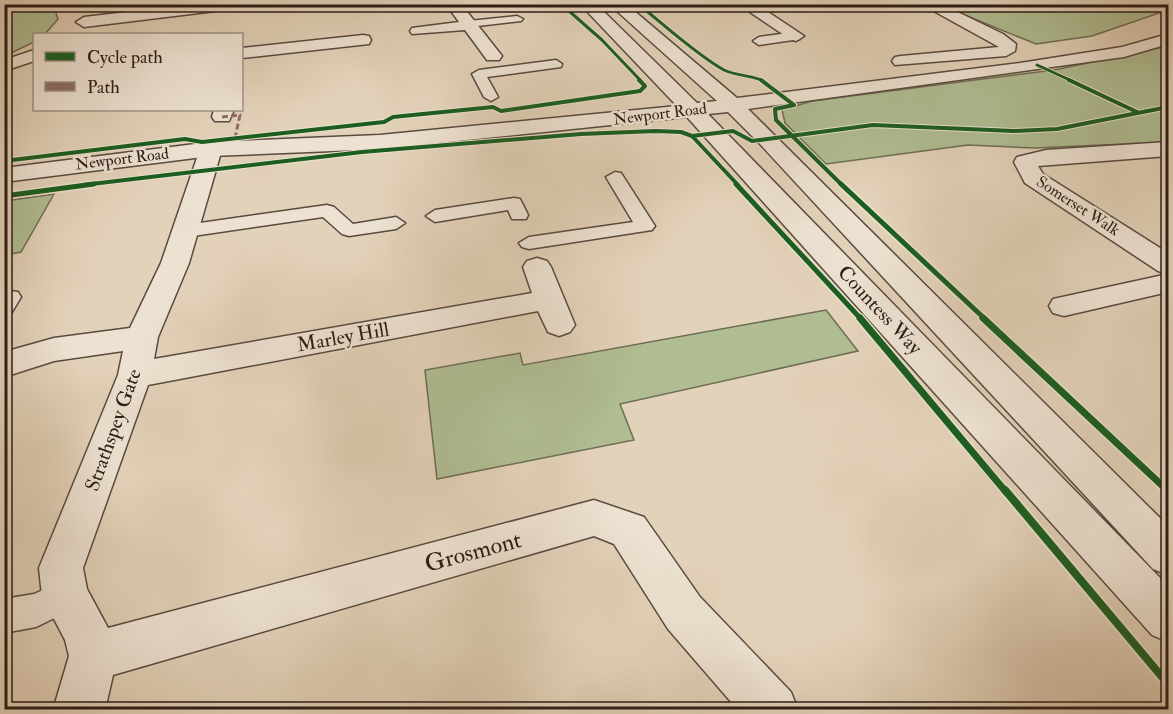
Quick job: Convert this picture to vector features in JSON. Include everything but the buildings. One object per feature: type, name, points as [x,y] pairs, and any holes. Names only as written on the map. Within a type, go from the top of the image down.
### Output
[{"type":"street","points":[[72,33],[84,22],[87,12],[82,4]]},
{"type":"street","points":[[84,22],[240,4]]},
{"type":"street","points":[[453,4],[493,56]]},
{"type":"street","name":"Countess Way","points":[[587,4],[705,100],[1168,555]]},
{"type":"street","points":[[616,4],[705,100]]},
{"type":"street","points":[[745,4],[796,36]]},
{"type":"street","points":[[901,61],[1006,51],[1008,44],[997,37],[928,4]]},
{"type":"street","points":[[418,31],[470,25]]},
{"type":"street","name":"Newport Road","points":[[4,175],[219,125],[255,146],[380,142],[705,100],[1020,68],[1124,52],[1168,39]]},
{"type":"street","points":[[243,44],[363,40]]},
{"type":"street","points":[[4,66],[33,55]]},
{"type":"street","name":"Countess Way","points":[[705,100],[1168,619]]},
{"type":"street","name":"Strathspey Gate","points":[[93,656],[87,633],[66,596],[61,568],[135,375],[142,337],[175,263],[219,125]]},
{"type":"street","name":"Somerset Walk","points":[[1168,149],[1046,157],[1024,162],[1033,178],[1168,265]]},
{"type":"street","name":"Marley Hill","points":[[135,375],[554,312],[527,239]]},
{"type":"street","points":[[1064,306],[1168,283]]},
{"type":"street","points":[[4,365],[44,352],[142,337]]},
{"type":"street","name":"Grosmont","points":[[93,656],[594,518],[629,530],[684,613],[773,710]]},
{"type":"street","points":[[79,710],[93,656]]},
{"type":"lane","points":[[470,25],[517,19]]},
{"type":"lane","points":[[759,41],[796,36]]},
{"type":"lane","points":[[493,56],[503,71]]},
{"type":"lane","points":[[491,97],[479,74],[556,64]]},
{"type":"lane","points":[[435,216],[514,203],[527,239],[645,226],[615,177]]},
{"type":"lane","points":[[186,231],[327,211],[348,230],[396,223]]},
{"type":"lane","points":[[4,297],[10,297],[4,307]]},
{"type":"lane","points":[[4,616],[36,609],[66,596]]},
{"type":"green space","points":[[5,4],[46,5],[55,10],[58,19],[46,33],[33,33],[33,42],[5,56]]},
{"type":"green space","points":[[1168,4],[1168,10],[1092,36],[1036,44],[940,5]]},
{"type":"green space","points":[[1168,46],[1168,142],[1035,148],[968,145],[826,164],[785,123],[782,110],[812,101],[1054,70]]},
{"type":"green space","points":[[54,194],[21,252],[5,255],[5,201]]},
{"type":"green space","points":[[826,310],[858,351],[620,404],[634,440],[437,479],[425,370],[520,353],[523,365]]},
{"type":"marked path","points":[[222,117],[240,115],[235,138]]},
{"type":"cycle path","points":[[4,161],[185,139],[202,142],[384,122],[393,117],[493,107],[501,111],[640,91],[645,86],[602,40],[561,4]]},
{"type":"cycle path","points":[[638,4],[722,69],[741,77],[759,78],[794,105]]},
{"type":"cycle path","points":[[1037,65],[1137,112]]},
{"type":"cycle path","points":[[794,105],[775,109],[776,120],[791,137],[1168,491]]},
{"type":"cycle path","points":[[692,136],[733,131],[752,141],[873,125],[1014,131],[1057,129],[1168,107]]},
{"type":"cycle path","points":[[4,196],[362,152],[606,132],[681,132],[692,136],[854,311],[1168,684]]}]
